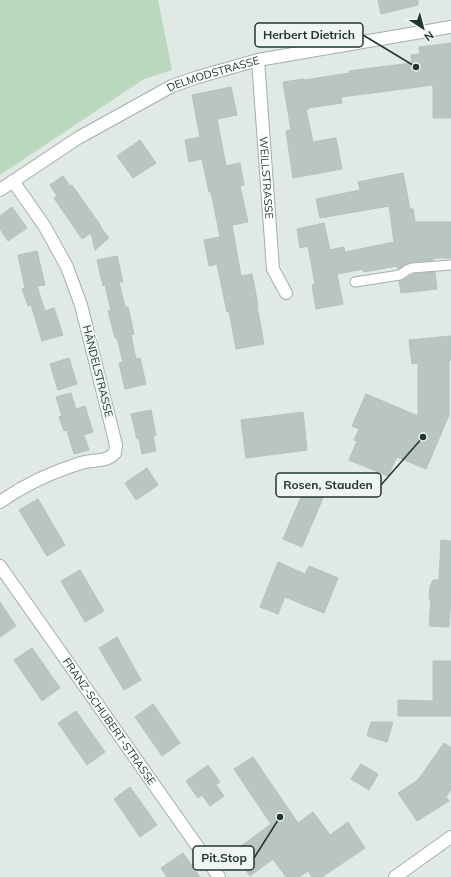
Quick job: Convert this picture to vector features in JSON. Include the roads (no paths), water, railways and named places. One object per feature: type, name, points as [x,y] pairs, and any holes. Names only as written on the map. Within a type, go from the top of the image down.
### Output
[{"type":"street","name":"DELMODSTRASSE","points":[[0,190],[78,138],[172,86],[258,60],[451,27]]},
{"type":"street","name":"WEILLSTRASSE","points":[[258,60],[273,269],[286,293]]},
{"type":"street","name":"HÄNDELSTRASSE","points":[[0,502],[47,475],[83,462],[103,460],[116,453],[116,445],[81,305],[67,267],[46,227],[13,181]]},
{"type":"street","name":"FRANZ-SCHUBERT-STRASSE","points":[[0,566],[219,877]]},
{"type":"street","points":[[395,877],[451,837]]},
{"type":"lane","points":[[355,282],[400,275],[412,268],[451,265]]},
{"type":"place","name":"Herbert Dietrich","points":[[416,67]]},
{"type":"place","name":"Rosen, Stauden","points":[[423,437]]},
{"type":"place","name":"Pit.Stop","points":[[280,817]]}]
